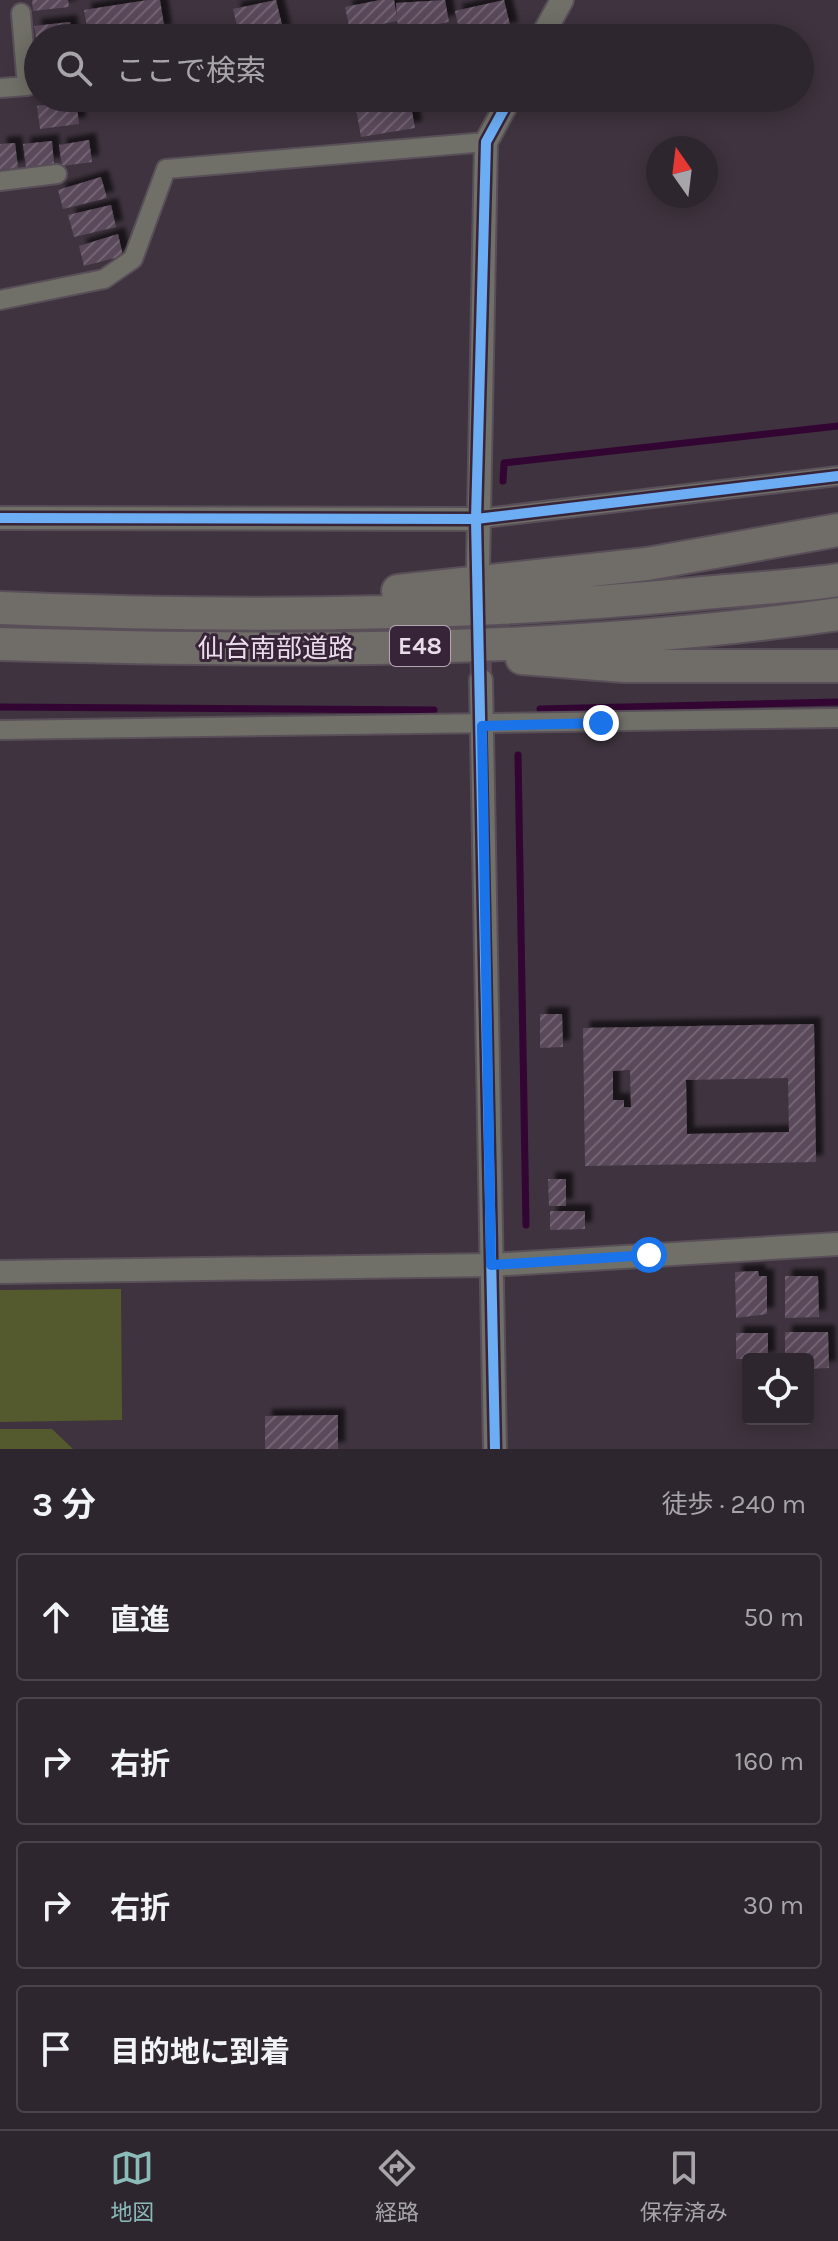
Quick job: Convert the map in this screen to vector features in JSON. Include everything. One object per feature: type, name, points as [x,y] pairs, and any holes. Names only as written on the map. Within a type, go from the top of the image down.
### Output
[{"type":"highway","points":[[107,613],[528,580],[647,564],[838,530]]},
{"type":"highway","name":"仙台南部道路","points":[[0,608],[107,613],[523,607],[838,580]]},
{"type":"highway","name":"仙台南部道路","points":[[0,644],[154,648],[408,647],[695,630],[838,614]]},
{"type":"highway","points":[[408,647],[624,666],[838,666]]},
{"type":"street","points":[[549,24],[562,0]]},
{"type":"street","points":[[21,13],[24,50]]},
{"type":"street","points":[[0,88],[24,86]]},
{"type":"street","points":[[478,570],[476,519],[486,142],[502,112]]},
{"type":"street","points":[[0,300],[104,279],[133,259],[166,169],[486,142]]},
{"type":"street","points":[[0,181],[57,174]]},
{"type":"street","points":[[0,518],[476,519],[838,476]]},
{"type":"street","points":[[481,680],[495,1449]]},
{"type":"street","points":[[0,730],[482,726],[838,718]]},
{"type":"street","points":[[0,1272],[491,1265],[838,1244]]},
{"type":"green space","points":[[121,1289],[122,1420],[0,1422],[0,1290]]},
{"type":"green space","points":[[0,1429],[52,1429],[73,1449],[0,1449]]},
{"type":"building","points":[[32,0],[68,0],[69,7],[33,11]]},
{"type":"building","points":[[160,0],[164,24],[86,24],[84,10]]},
{"type":"building","points":[[276,0],[282,24],[237,24],[233,9]]},
{"type":"building","points":[[394,0],[397,18],[396,3],[445,0],[449,22],[349,24],[345,7]]},
{"type":"building","points":[[504,0],[510,24],[458,24],[455,11]]},
{"type":"building","points":[[38,112],[78,112],[79,124],[40,129]]},
{"type":"building","points":[[357,112],[412,112],[415,128],[361,137]]},
{"type":"building","points":[[89,140],[92,162],[62,166],[59,145]]},
{"type":"building","points":[[52,141],[54,164],[26,167],[23,144]]},
{"type":"building","points":[[15,143],[18,168],[0,170],[0,144]]},
{"type":"building","points":[[101,177],[107,198],[63,209],[58,190]]},
{"type":"building","points":[[111,205],[116,227],[74,237],[68,215]]},
{"type":"building","points":[[118,234],[123,256],[84,266],[79,246]]},
{"type":"building","points":[[540,1014],[562,1014],[563,1047],[540,1048]]},
{"type":"building","points":[[814,1024],[816,1162],[585,1166],[583,1028]],"holes":[[[630,1070],[631,1107],[624,1107],[624,1100],[613,1100],[613,1071]],[[788,1078],[789,1132],[687,1134],[686,1080]]]},
{"type":"building","points":[[548,1179],[566,1179],[566,1206],[549,1206]]},
{"type":"building","points":[[550,1211],[585,1211],[585,1229],[550,1230]]},
{"type":"building","points":[[758,1271],[759,1276],[767,1276],[767,1314],[736,1318],[735,1272]]},
{"type":"building","points":[[785,1276],[818,1276],[819,1317],[785,1318]]},
{"type":"building","points":[[785,1332],[828,1332],[829,1368],[814,1369],[814,1353],[785,1353]]},
{"type":"building","points":[[736,1333],[768,1333],[768,1353],[742,1353],[742,1359],[736,1359]]},
{"type":"building","points":[[338,1415],[338,1449],[265,1449],[265,1416]]},
{"type":"waterway","points":[[503,481],[504,463],[838,426]]},
{"type":"waterway","points":[[540,709],[838,702]]},
{"type":"waterway","points":[[0,707],[434,710]]},
{"type":"waterway","points":[[518,755],[526,1225]]},
{"type":"tunnel","points":[[479,595],[481,680]]},
{"type":"cycle path","points":[[495,1449],[476,519],[486,142],[502,112]]},
{"type":"cycle path","points":[[0,518],[476,519],[838,476]]},
{"type":"route","points":[[601,723],[482,726],[491,1265],[649,1255]]}]
